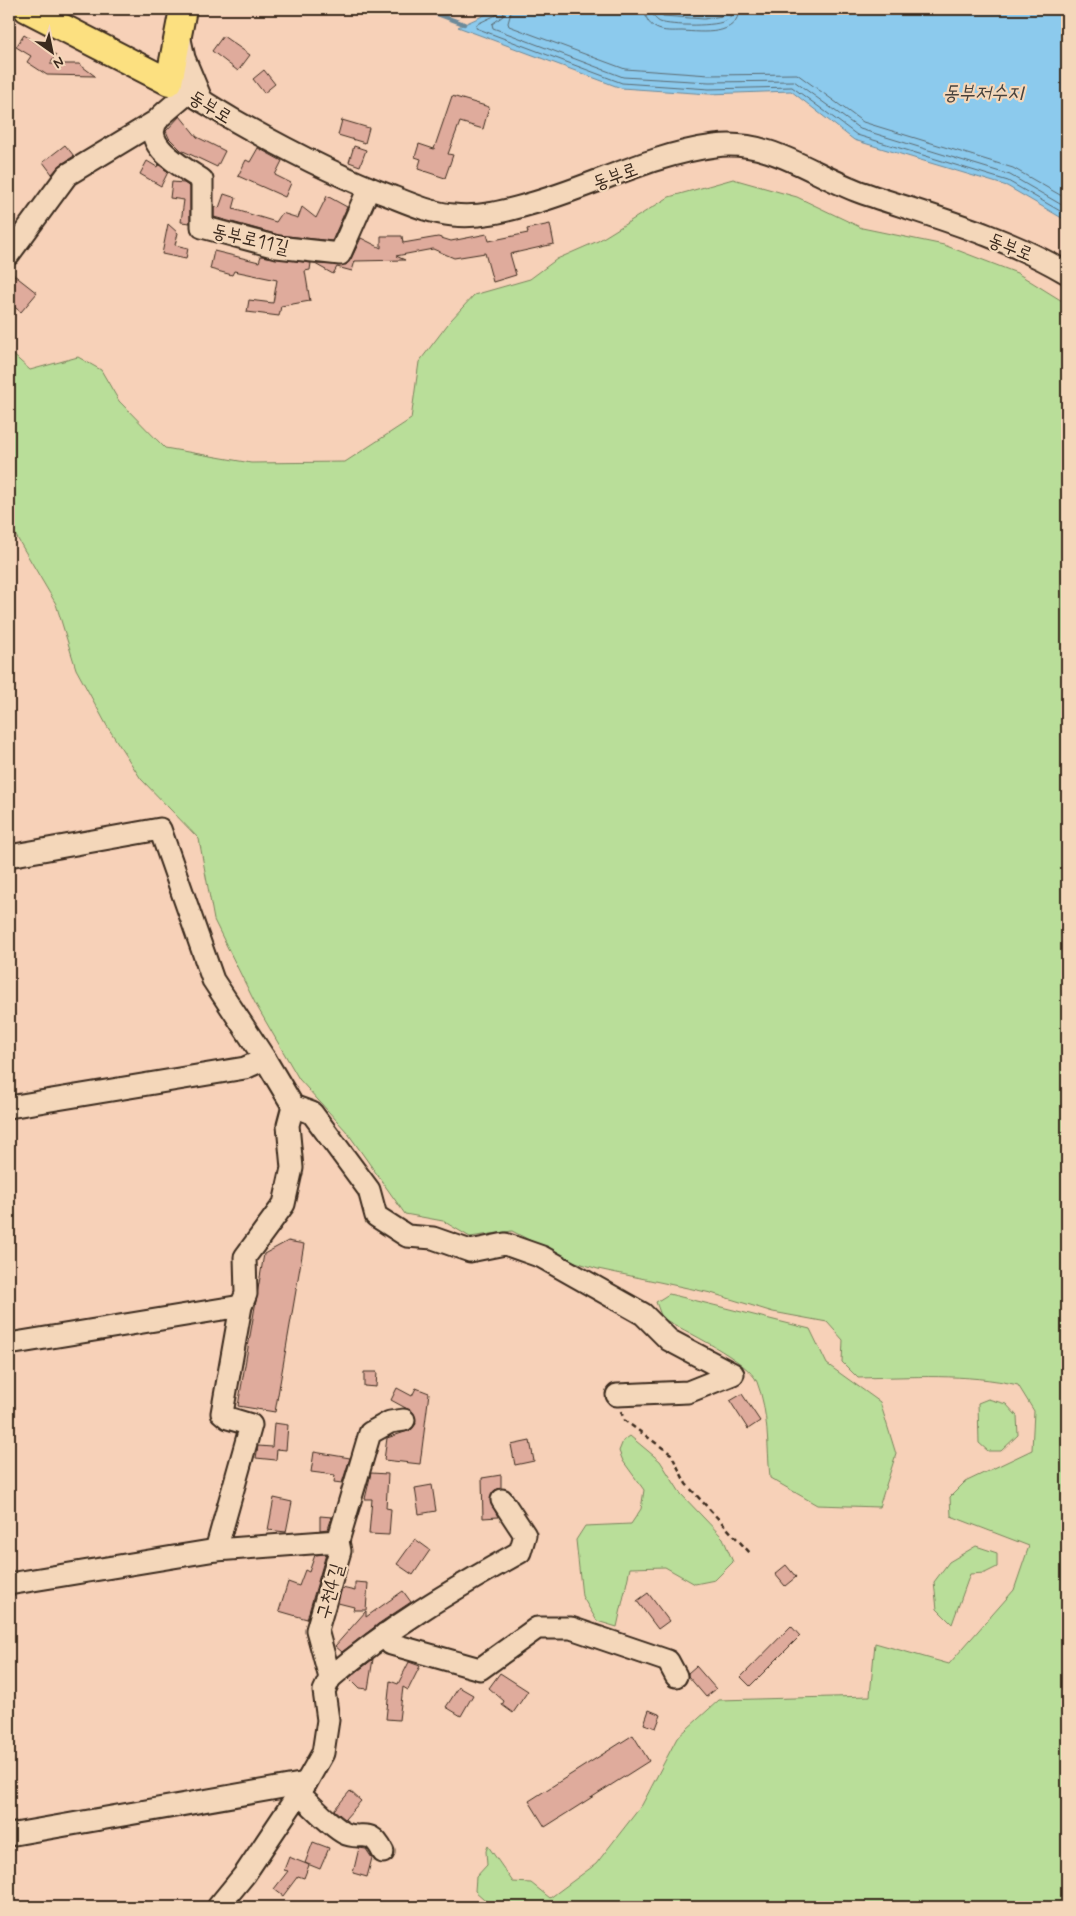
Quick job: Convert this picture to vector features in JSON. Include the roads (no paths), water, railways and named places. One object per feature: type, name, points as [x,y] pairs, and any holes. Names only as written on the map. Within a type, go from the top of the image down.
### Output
[{"type":"main road","points":[[27,9],[187,92]]},
{"type":"main road","points":[[132,65],[149,60],[162,53],[181,20]]},
{"type":"main road","points":[[181,20],[187,92]]},
{"type":"street","points":[[9,254],[67,175],[158,120],[187,92],[181,20]]},
{"type":"street","name":"동부로","points":[[187,92],[289,149],[369,188],[431,211],[456,216],[488,214],[552,198],[637,166],[680,154],[715,146],[742,145],[765,149],[858,191],[1014,246],[1042,258],[1067,273]]},
{"type":"street","name":"동부로11길","points":[[158,120],[153,134],[157,147],[202,180],[202,227],[276,247],[340,254],[369,188]]},
{"type":"street","points":[[9,856],[160,829],[213,980],[265,1059],[293,1106],[312,1113],[369,1190],[376,1216],[407,1236],[433,1238],[470,1251],[505,1244],[542,1257],[643,1314],[669,1340],[733,1374],[688,1392],[617,1395]]},
{"type":"street","points":[[9,1106],[245,1068],[265,1059]]},
{"type":"street","points":[[216,1550],[251,1426],[228,1418],[222,1413],[241,1306],[246,1294],[245,1256],[284,1204],[292,1168],[288,1125],[293,1106]]},
{"type":"street","points":[[9,1344],[241,1306]]},
{"type":"street","points":[[338,1541],[370,1433],[390,1422],[404,1420]]},
{"type":"street","points":[[330,1678],[355,1656],[385,1634],[468,1581],[520,1552],[524,1535],[502,1500]]},
{"type":"street","name":"구천4길","points":[[9,1584],[216,1550],[338,1541],[340,1551],[317,1630],[330,1678],[324,1691],[328,1720],[323,1753],[245,1874],[218,1907]]},
{"type":"street","points":[[385,1634],[391,1644],[480,1669],[537,1628],[571,1628],[668,1661],[676,1676]]},
{"type":"street","points":[[9,1835],[302,1788],[345,1834],[367,1835],[379,1842],[384,1852]]},
{"type":"water","name":"동부저수지","points":[[498,9],[625,9],[704,14],[735,9],[1067,9],[1067,221],[1007,186],[854,140],[791,91],[709,94],[621,88],[458,27]]},
{"type":"waterway","points":[[424,9],[464,24]]}]
